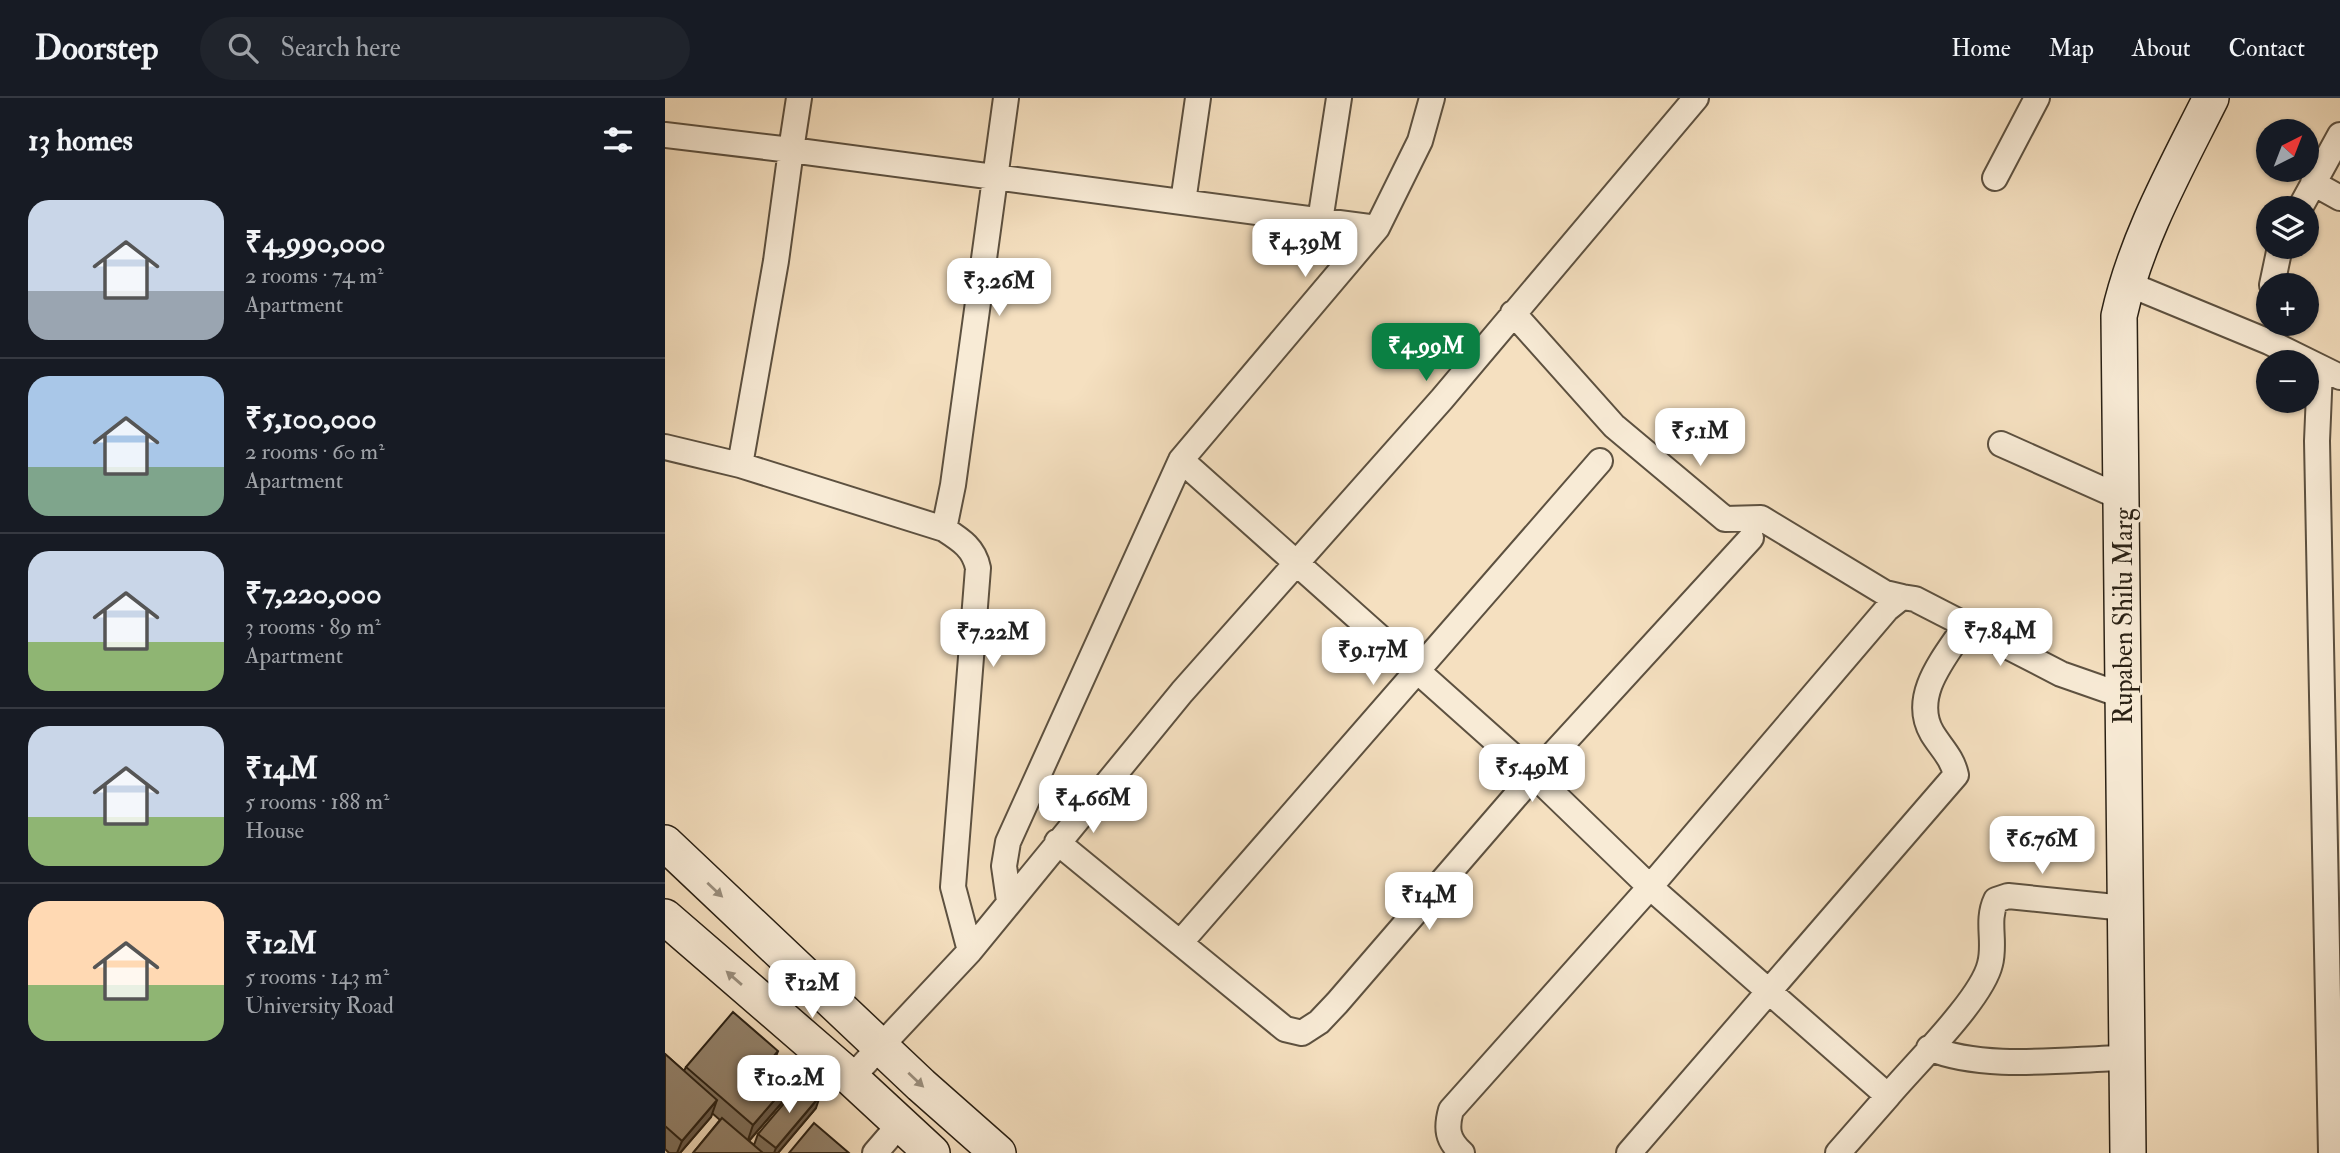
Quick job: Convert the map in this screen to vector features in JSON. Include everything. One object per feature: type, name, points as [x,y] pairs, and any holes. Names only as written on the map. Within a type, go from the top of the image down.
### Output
[{"type":"street","points":[[740,465],[776,261],[799,98]]},
{"type":"street","points":[[944,529],[953,485],[1006,98]]},
{"type":"street","points":[[1183,202],[1198,98]]},
{"type":"street","points":[[1320,221],[1339,98]]},
{"type":"street","points":[[1009,901],[1004,866],[1009,842],[1181,460],[1377,228],[1420,141],[1432,98]]},
{"type":"street","points":[[851,1078],[970,951],[1182,692],[1297,565],[1696,98]]},
{"type":"street","points":[[1995,177],[2036,98]]},
{"type":"street","name":"Rupaben Shilu Marg","points":[[2128,1153],[2119,316],[2126,283],[2180,158],[2211,98]]},
{"type":"street","points":[[665,135],[996,176],[1377,228]]},
{"type":"street","points":[[2306,196],[2340,135]]},
{"type":"street","points":[[2313,183],[2340,198]]},
{"type":"street","points":[[2126,283],[2256,328]]},
{"type":"street","points":[[1513,313],[1614,426],[1725,519],[1761,518],[1885,593],[1915,599],[2061,674],[2124,696]]},
{"type":"street","points":[[2274,336],[2330,373],[2317,441],[2332,748],[2331,1153]]},
{"type":"street","points":[[2001,444],[2122,498]]},
{"type":"street","points":[[665,447],[740,465],[944,529],[966,544],[976,556],[978,568],[953,887],[970,951]]},
{"type":"street","points":[[1181,460],[1534,775],[1650,887],[1888,1096]]},
{"type":"street","points":[[1180,943],[1600,461]]},
{"type":"street","points":[[1057,842],[1285,1029],[1302,1033],[1319,1022],[1337,1003],[1534,775],[1751,538]]},
{"type":"street","points":[[1462,1153],[1455,1147],[1446,1129],[1451,1110],[1650,887],[1887,608],[1902,597]]},
{"type":"street","points":[[1629,1153],[1956,775],[1953,761],[1932,732],[1924,715],[1925,698],[1931,680],[1966,625]]},
{"type":"street","points":[[665,844],[998,1153]]},
{"type":"street","points":[[1838,1153],[1980,986],[1991,963],[1990,913],[1996,900],[2008,896],[2125,908]]},
{"type":"street","points":[[670,931],[851,1078],[932,1153]]},
{"type":"street","points":[[1929,1048],[1952,1058],[1978,1062],[2126,1058]]},
{"type":"street","points":[[875,1153],[901,1124]]},
{"type":"building","points":[[733,1012],[778,1051],[769,1062],[791,1081],[753,1125],[686,1067]]},
{"type":"building","points":[[665,1054],[717,1100],[682,1141],[665,1126]]},
{"type":"building","points":[[803,1081],[820,1096],[776,1148],[758,1134]]},
{"type":"building","points":[[722,1118],[763,1153],[693,1153]]},
{"type":"building","points":[[814,1123],[849,1153],[789,1153]]}]
